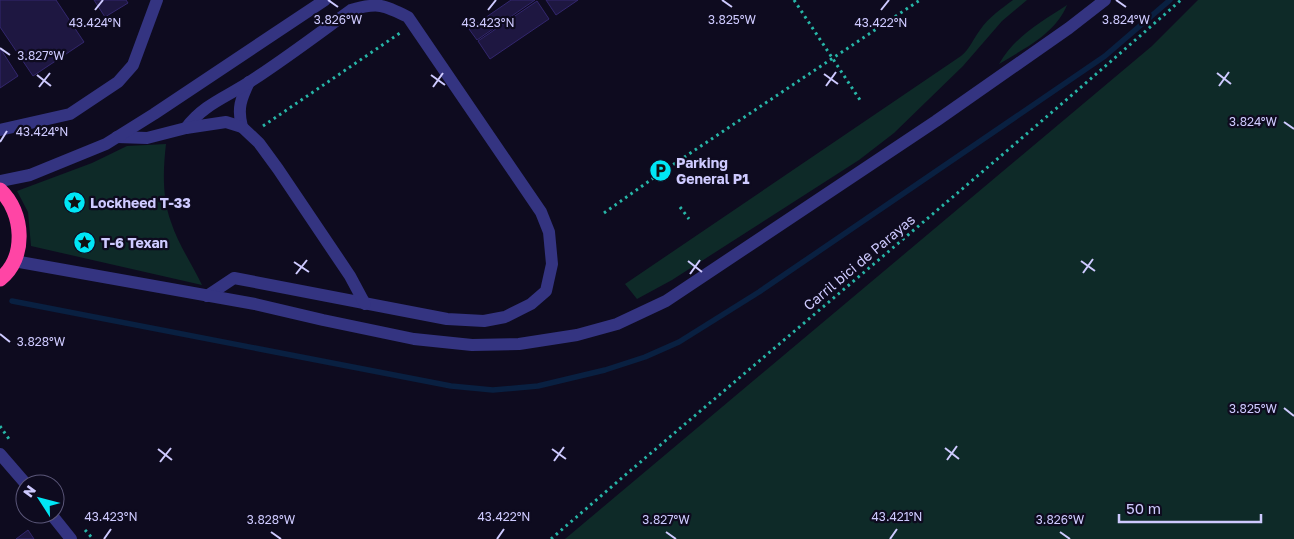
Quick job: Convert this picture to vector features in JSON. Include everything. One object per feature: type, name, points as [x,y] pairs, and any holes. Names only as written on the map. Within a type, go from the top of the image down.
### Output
[{"type":"highway","points":[[0,190],[14,210],[19,226],[19,244],[14,261],[0,280]]},
{"type":"street","points":[[0,130],[70,114],[118,82],[133,65],[157,0]]},
{"type":"street","points":[[0,181],[30,175],[106,144],[325,0]]},
{"type":"street","points":[[14,261],[255,304],[414,339],[472,345],[540,342],[577,335],[617,324],[666,301],[756,243],[936,121],[1069,28],[1105,0]]},
{"type":"street","points":[[186,128],[195,117],[218,99],[249,82],[351,10],[370,5],[388,7],[408,17],[541,212],[550,232],[552,264],[546,291],[531,304],[506,318],[484,321],[447,319],[234,278],[207,296]]},
{"type":"street","points":[[249,82],[241,99],[239,114],[242,126],[259,143],[278,169],[350,276],[365,304]]},
{"type":"street","points":[[117,137],[147,138],[186,128],[226,122],[242,126]]},
{"type":"street","points":[[0,454],[17,474]]},
{"type":"street","points":[[59,524],[72,539]]},
{"type":"path","points":[[794,0],[862,103]]},
{"type":"path","points":[[604,213],[659,174],[920,0]]},
{"type":"path","name":"Carril bici de Parayas","points":[[551,539],[757,362],[1054,112],[1181,0]]},
{"type":"path","points":[[268,133],[262,125],[406,29]]},
{"type":"path","points":[[680,206],[689,219]]},
{"type":"green space","points":[[1013,0],[1027,0],[1002,21],[963,66],[894,133],[859,160],[672,280],[637,299],[625,284],[961,56],[987,21]]},
{"type":"green space","points":[[1198,0],[1294,0],[1294,539],[565,539],[1152,46]]},
{"type":"green space","points":[[1067,5],[1062,15],[1047,32],[1029,46],[999,64],[1005,54],[1021,38]]},
{"type":"green space","points":[[166,144],[164,183],[168,213],[177,238],[202,285],[31,246],[28,212],[17,191],[92,163],[127,146]]},
{"type":"building","points":[[0,0],[56,0],[84,42],[33,76],[0,27]]},
{"type":"building","points":[[94,0],[126,0],[128,3],[105,17]]},
{"type":"building","points":[[511,0],[535,0],[477,40],[469,29]]},
{"type":"building","points":[[546,0],[578,0],[556,15]]},
{"type":"building","points":[[537,1],[549,19],[490,59],[478,41]]},
{"type":"building","points":[[0,48],[18,76],[0,88]]},
{"type":"building","points":[[28,530],[34,539],[16,539]]},
{"type":"waterway","points":[[12,301],[451,386],[493,390],[538,386],[605,370],[645,357],[679,342],[759,292],[1105,56],[1170,0]]},
{"type":"place","name":"Parking General P1","points":[[660,170]]},
{"type":"place","name":"Lockheed T-33","points":[[74,202]]},
{"type":"place","name":"T-6 Texan","points":[[85,242]]}]
